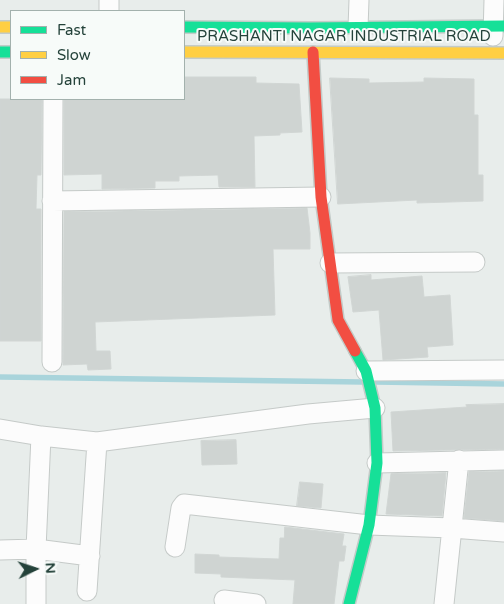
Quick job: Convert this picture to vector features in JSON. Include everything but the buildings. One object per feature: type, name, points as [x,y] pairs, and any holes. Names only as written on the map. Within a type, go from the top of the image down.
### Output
[{"type":"street","points":[[358,28],[360,0]]},
{"type":"street","points":[[494,0],[499,25],[498,52]]},
{"type":"street","name":"PRASHANTI NAGAR INDUSTRIAL ROAD","points":[[185,27],[358,28],[499,25]]},
{"type":"street","name":"PRASHANTI NAGAR INDUSTRIAL ROAD","points":[[185,52],[498,52]]},
{"type":"street","points":[[313,52],[320,197],[338,320],[366,374],[375,408],[377,463],[369,525],[349,604]]},
{"type":"street","points":[[52,362],[53,100]]},
{"type":"street","points":[[52,201],[320,197]]},
{"type":"street","points":[[330,263],[475,262]]},
{"type":"street","points":[[366,374],[504,370]]},
{"type":"street","points":[[0,429],[41,436],[98,442],[308,414],[375,408]]},
{"type":"street","points":[[36,604],[36,549],[41,436]]},
{"type":"street","points":[[87,592],[98,442]]},
{"type":"street","points":[[444,604],[459,460]]},
{"type":"street","points":[[377,463],[504,460]]},
{"type":"street","points":[[175,547],[180,508],[184,504],[369,525],[504,532]]},
{"type":"street","points":[[0,550],[36,549],[90,556]]},
{"type":"street","points":[[224,600],[256,604]]},
{"type":"waterway","points":[[0,377],[362,382]]},
{"type":"waterway","points":[[376,382],[504,384]]},
{"type":"traffic: fast","points":[[185,27],[504,26]]},
{"type":"traffic: fast","points":[[0,52],[10,52]]},
{"type":"traffic: fast","points":[[349,604],[369,525],[377,463],[375,408],[366,371],[355,351]]},
{"type":"traffic: slow","points":[[0,27],[10,27]]},
{"type":"traffic: slow","points":[[185,52],[504,53]]},
{"type":"traffic: jam","points":[[313,52],[321,197],[338,320],[355,351]]}]
